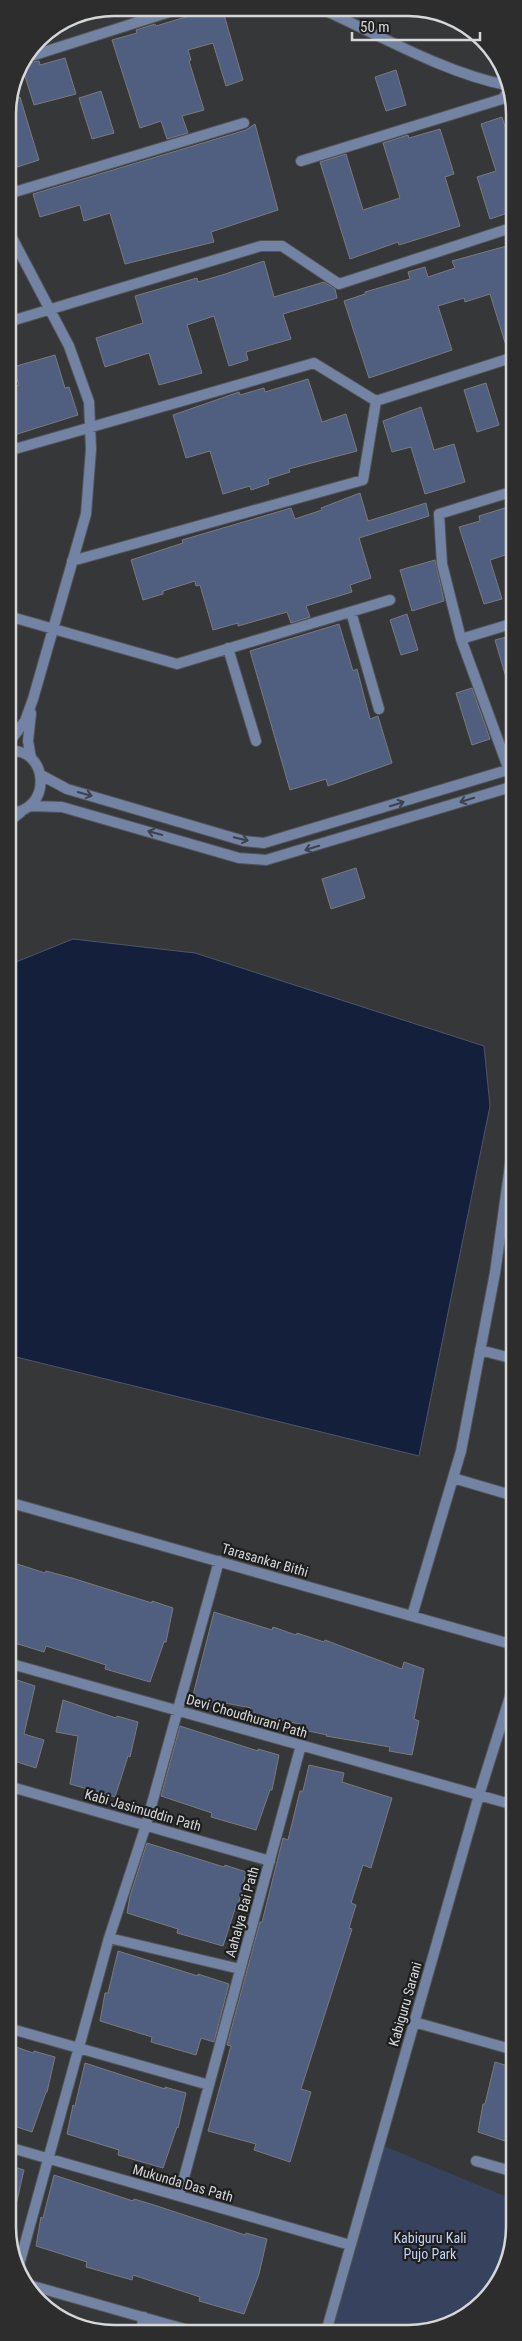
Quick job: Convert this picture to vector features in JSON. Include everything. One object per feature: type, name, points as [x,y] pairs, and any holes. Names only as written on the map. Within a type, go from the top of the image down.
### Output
[{"type":"street","points":[[37,54],[157,16]]},
{"type":"street","points":[[337,16],[440,63],[484,81],[500,84]]},
{"type":"street","points":[[301,161],[502,99],[504,97]]},
{"type":"street","points":[[16,192],[244,123]]},
{"type":"street","points":[[16,320],[261,246],[282,246],[339,284],[506,230]]},
{"type":"street","points":[[16,245],[69,346],[89,402],[91,449],[86,514],[33,699],[25,721],[16,733]]},
{"type":"street","points":[[16,449],[314,363],[376,401],[506,360]]},
{"type":"street","points":[[72,561],[363,480],[376,401]]},
{"type":"street","points":[[506,493],[439,514],[442,564],[461,640],[506,755]]},
{"type":"street","points":[[16,618],[177,664],[390,600]]},
{"type":"street","points":[[351,612],[379,709]]},
{"type":"street","points":[[461,640],[506,626]]},
{"type":"street","points":[[228,648],[256,741]]},
{"type":"street","points":[[33,699],[28,741],[31,758],[41,775],[67,789],[244,840],[264,843],[506,770]]},
{"type":"street","points":[[16,752],[23,753],[31,758]]},
{"type":"street","points":[[16,816],[26,809],[40,791],[41,775]]},
{"type":"street","points":[[16,811],[62,807],[239,858],[266,860],[506,787]]},
{"type":"street","points":[[412,1616],[460,1451],[496,1272],[506,1196]]},
{"type":"street","points":[[502,1225],[506,1226]]},
{"type":"street","points":[[480,1350],[506,1357]]},
{"type":"street","points":[[452,1478],[506,1494]]},
{"type":"street","name":"Tarasankar Bithi","points":[[16,1504],[506,1643]]},
{"type":"street","points":[[22,2259],[108,1938],[146,1825],[218,1562]]},
{"type":"street","name":"Devi Choudhurani Path","points":[[16,1665],[506,1803]]},
{"type":"street","name":"Kabiguru Sarani","points":[[328,2325],[478,1795],[506,1709]]},
{"type":"street","name":"Aahalya Bai Path","points":[[180,2196],[301,1745]]},
{"type":"street","name":"Kabi Jasimuddin Path","points":[[16,1788],[270,1861]]},
{"type":"street","points":[[108,1938],[240,1969]]},
{"type":"street","points":[[414,2022],[506,2048]]},
{"type":"street","points":[[16,2030],[209,2085]]},
{"type":"street","name":"Mukunda Das Path","points":[[16,2149],[350,2245]]},
{"type":"street","points":[[476,2161],[506,2170]]},
{"type":"street","points":[[39,2288],[171,2325]]},
{"type":"street","points":[[142,2325],[144,2317]]},
{"type":"green space","name":"Kabiguru Kali Pujo Park","points":[[384,2146],[506,2197],[506,2233],[498,2264],[486,2286],[467,2305],[439,2320],[421,2324],[329,2325]]},
{"type":"shaded area","points":[[73,939],[195,953],[484,1046],[490,1106],[419,1456],[16,1357],[16,962]]},
{"type":"building","points":[[189,16],[224,16],[243,80],[226,86],[213,43],[188,50],[191,60],[189,61],[204,110],[182,116],[188,133],[167,139],[161,121],[140,128],[112,40],[137,33],[136,30],[155,24],[156,26]]},
{"type":"building","points":[[65,58],[76,94],[34,105],[25,75],[32,62],[39,61],[40,65]]},
{"type":"building","points":[[396,70],[406,105],[386,111],[375,77]]},
{"type":"building","points":[[101,91],[114,133],[92,139],[79,98]]},
{"type":"building","points":[[20,97],[39,160],[16,167],[16,108],[18,98]]},
{"type":"building","points":[[502,117],[506,130],[506,214],[490,219],[477,177],[496,171],[481,124]]},
{"type":"building","points":[[255,124],[278,210],[211,232],[214,242],[125,264],[110,213],[84,221],[80,205],[40,217],[33,194],[246,130]]},
{"type":"building","points":[[440,129],[454,174],[445,177],[460,226],[399,245],[398,242],[350,259],[320,162],[346,154],[363,210],[400,198],[383,143],[408,135],[409,138]]},
{"type":"building","points":[[506,246],[506,346],[490,294],[465,302],[464,298],[438,306],[452,350],[369,378],[344,301],[365,294],[365,292],[410,279],[408,272],[425,267],[428,277],[455,268],[452,261]]},
{"type":"building","points":[[264,261],[274,297],[324,282],[335,289],[337,298],[283,314],[291,339],[246,352],[248,360],[229,366],[214,316],[187,325],[202,373],[159,385],[149,353],[105,367],[96,338],[143,323],[135,296],[197,278],[198,282]]},
{"type":"building","points":[[55,355],[65,388],[69,387],[78,415],[16,434],[16,386],[19,385],[16,376],[16,366]]},
{"type":"building","points":[[308,379],[322,422],[346,414],[357,451],[289,469],[290,472],[268,479],[269,484],[251,490],[250,486],[223,494],[210,451],[186,458],[173,415],[239,392],[240,395],[264,388],[265,392]]},
{"type":"building","points":[[486,383],[499,425],[477,432],[464,390]]},
{"type":"building","points":[[421,407],[434,450],[454,444],[465,482],[425,494],[411,447],[392,452],[383,421]]},
{"type":"building","points":[[360,493],[368,521],[426,503],[429,516],[359,538],[371,578],[350,585],[352,592],[306,606],[310,617],[291,623],[287,612],[238,626],[238,623],[213,630],[200,585],[196,586],[195,581],[163,591],[163,594],[143,600],[131,560],[183,543],[182,540],[291,508],[295,519],[322,510],[321,508]]},
{"type":"building","points":[[506,508],[506,555],[490,560],[502,599],[484,604],[459,527],[480,521],[479,516]]},
{"type":"building","points":[[435,560],[444,601],[412,611],[400,570]]},
{"type":"building","points":[[407,614],[418,650],[401,655],[390,620]]},
{"type":"building","points":[[339,624],[353,671],[357,669],[370,719],[378,716],[392,763],[328,786],[326,779],[290,790],[250,651]]},
{"type":"building","points":[[506,637],[506,677],[495,640]]},
{"type":"building","points":[[472,688],[490,739],[472,745],[456,693]]},
{"type":"building","points":[[356,868],[365,898],[331,909],[322,879]]},
{"type":"building","points":[[16,1564],[173,1608],[166,1642],[164,1642],[150,1682],[105,1669],[106,1665],[46,1646],[44,1652],[16,1643]]},
{"type":"building","points":[[214,1612],[272,1630],[273,1627],[324,1642],[325,1640],[402,1669],[404,1662],[424,1669],[414,1719],[419,1721],[412,1755],[389,1751],[390,1747],[326,1736],[299,1729],[300,1724],[250,1714],[251,1708],[215,1701],[214,1707],[191,1703]]},
{"type":"building","points":[[16,1680],[35,1686],[24,1734],[44,1740],[36,1768],[16,1762]]},
{"type":"building","points":[[63,1700],[116,1718],[117,1716],[138,1722],[130,1757],[128,1756],[115,1797],[70,1784],[78,1736],[56,1732]]},
{"type":"building","points":[[180,1726],[258,1751],[258,1749],[279,1755],[272,1790],[270,1790],[256,1830],[211,1817],[212,1813],[161,1796]]},
{"type":"building","points":[[309,1765],[344,1773],[342,1782],[392,1798],[371,1868],[363,1865],[351,1903],[356,1905],[349,1928],[352,1929],[301,2089],[311,2092],[290,2162],[254,2150],[256,2144],[208,2131],[231,2046],[227,2045],[260,1922],[262,1922],[283,1838],[288,1840],[300,1791],[303,1791]]},
{"type":"building","points":[[147,1843],[246,1872],[238,1906],[236,1906],[223,1946],[177,1933],[178,1929],[127,1913],[130,1896]]},
{"type":"building","points":[[118,1951],[229,1984],[214,2042],[201,2038],[196,2055],[151,2042],[152,2037],[100,2021],[105,1993],[108,1993]]},
{"type":"building","points":[[16,2047],[33,2053],[34,2051],[55,2057],[47,2092],[32,2132],[16,2127]]},
{"type":"building","points":[[495,2062],[506,2065],[506,2141],[478,2132],[483,2104],[485,2104]]},
{"type":"building","points":[[85,2063],[165,2089],[165,2087],[186,2093],[178,2128],[163,2168],[118,2155],[119,2150],[67,2134]]},
{"type":"building","points":[[16,2168],[24,2170],[16,2205]]},
{"type":"building","points":[[54,2175],[245,2235],[246,2233],[267,2239],[259,2274],[244,2314],[199,2301],[200,2297],[133,2275],[132,2280],[86,2267],[87,2262],[36,2246],[41,2217],[43,2218]]}]
